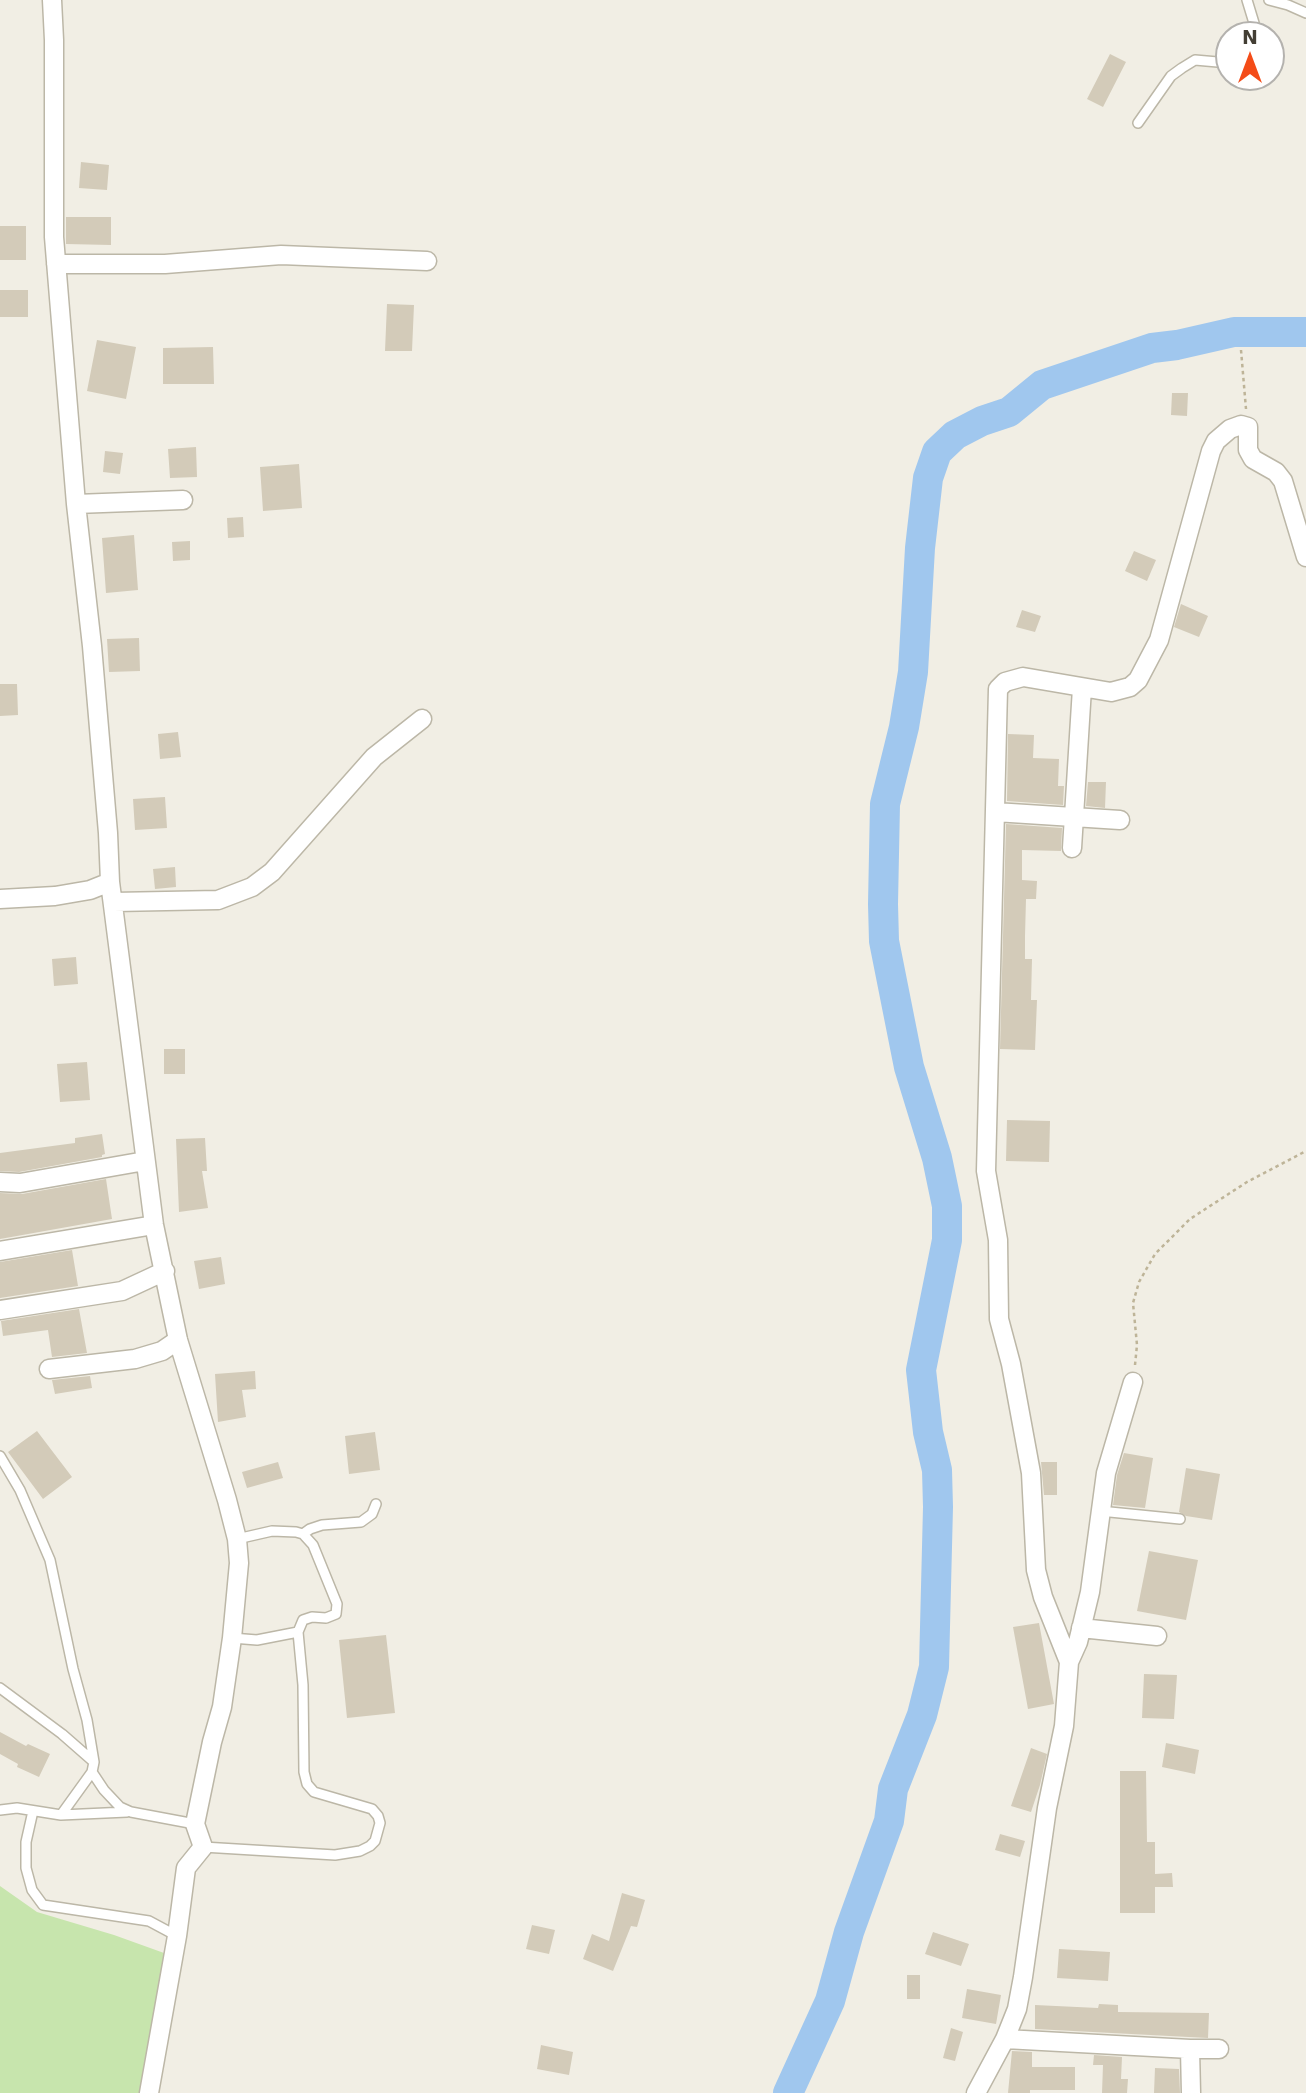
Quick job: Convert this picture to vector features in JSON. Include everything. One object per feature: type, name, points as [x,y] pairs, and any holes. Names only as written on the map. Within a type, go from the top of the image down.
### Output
[{"type":"street","points":[[52,0],[54,237],[76,505],[92,646],[110,883],[154,1225],[178,1340],[237,1539],[239,1563],[222,1707],[195,1824],[203,1847],[186,1868],[177,1936],[149,2093]]},
{"type":"street","points":[[56,264],[165,264],[281,255],[427,261]]},
{"type":"street","points":[[1069,1662],[1043,1597],[1036,1570],[1031,1473],[1011,1364],[999,1319],[998,1240],[986,1171],[998,689],[1005,682],[1023,677],[1111,692],[1122,690],[1138,680],[1159,640],[1211,451],[1216,441],[1230,429],[1241,425],[1248,426],[1248,450],[1253,459],[1276,472],[1283,481],[1306,557]]},
{"type":"street","points":[[76,505],[183,500]]},
{"type":"street","points":[[1072,848],[1082,688]]},
{"type":"street","points":[[114,902],[218,900],[252,887],[272,872],[373,757],[422,719]]},
{"type":"street","points":[[995,812],[1120,820]]},
{"type":"street","points":[[0,900],[55,896],[90,890],[110,883]]},
{"type":"street","points":[[0,1182],[20,1183],[145,1161]]},
{"type":"street","points":[[0,1251],[154,1225]]},
{"type":"street","points":[[0,1310],[122,1291],[165,1271]]},
{"type":"street","points":[[49,1369],[135,1359],[162,1351],[178,1340]]},
{"type":"street","points":[[976,2093],[1005,2039],[1017,2009],[1044,1831],[1064,1726],[1069,1662],[1090,1592],[1106,1473],[1133,1382]]},
{"type":"street","points":[[1081,1628],[1157,1636]]},
{"type":"street","points":[[1005,2039],[1219,2049]]},
{"type":"street","points":[[1190,2049],[1191,2093]]},
{"type":"lane","points":[[1247,0],[1253,21]]},
{"type":"lane","points":[[1269,0],[1306,13]]},
{"type":"lane","points":[[1138,123],[1171,76],[1195,60],[1215,60]]},
{"type":"lane","points":[[0,1455],[20,1490],[50,1560],[73,1669],[87,1720],[94,1762],[92,1772],[61,1815]]},
{"type":"lane","points":[[303,1534],[322,1525],[361,1522],[372,1514],[376,1504]]},
{"type":"lane","points":[[1100,1511],[1180,1519]]},
{"type":"lane","points":[[203,1847],[335,1855],[360,1851],[375,1841],[380,1823],[372,1810],[325,1797],[314,1792],[307,1784],[303,1758],[303,1685],[298,1632],[303,1620],[312,1617],[326,1618],[336,1614],[337,1604],[313,1545],[303,1534],[296,1532],[272,1531],[237,1539]]},
{"type":"lane","points":[[232,1638],[257,1640],[298,1632]]},
{"type":"lane","points":[[0,1688],[62,1734],[94,1762]]},
{"type":"lane","points":[[92,1772],[120,1807],[131,1812]]},
{"type":"lane","points":[[0,1810],[17,1808],[61,1815],[131,1812],[195,1824]]},
{"type":"lane","points":[[33,1811],[26,1842],[26,1868],[32,1890],[43,1905],[149,1921],[177,1936]]},
{"type":"path","points":[[1241,350],[1248,426]]},
{"type":"path","points":[[1133,1382],[1137,1345],[1133,1303],[1139,1282],[1155,1254],[1190,1219],[1247,1182],[1306,1151]]},
{"type":"green space","points":[[0,1886],[37,1912],[164,1953],[143,2093],[0,2093]]},
{"type":"building","points":[[1110,54],[1126,62],[1103,107],[1087,99]]},
{"type":"building","points":[[81,162],[109,165],[107,190],[79,188]]},
{"type":"building","points":[[66,217],[111,217],[111,245],[66,244]]},
{"type":"building","points":[[0,226],[26,226],[26,260],[0,260]]},
{"type":"building","points":[[0,290],[28,290],[28,317],[0,317]]},
{"type":"building","points":[[387,304],[414,305],[412,351],[385,351]]},
{"type":"building","points":[[97,340],[136,347],[126,399],[87,391]]},
{"type":"building","points":[[213,347],[214,384],[163,384],[163,348]]},
{"type":"building","points":[[1172,393],[1188,393],[1187,416],[1171,415]]},
{"type":"building","points":[[196,447],[197,477],[170,478],[168,449]]},
{"type":"building","points":[[105,451],[123,453],[120,474],[103,472]]},
{"type":"building","points":[[299,464],[302,508],[263,511],[260,467]]},
{"type":"building","points":[[243,517],[244,537],[228,538],[227,518]]},
{"type":"building","points":[[134,535],[138,590],[106,593],[102,538]]},
{"type":"building","points":[[190,541],[190,560],[173,561],[172,542]]},
{"type":"building","points":[[1134,551],[1156,560],[1147,581],[1125,571]]},
{"type":"building","points":[[1181,604],[1208,616],[1199,637],[1174,627]]},
{"type":"building","points":[[1022,610],[1041,616],[1035,632],[1016,627]]},
{"type":"building","points":[[139,638],[140,671],[109,672],[107,639]]},
{"type":"building","points":[[0,684],[17,684],[18,715],[0,716]]},
{"type":"building","points":[[178,732],[181,757],[160,759],[158,734]]},
{"type":"building","points":[[1008,734],[1034,735],[1033,758],[1059,759],[1058,786],[1064,786],[1063,805],[1007,801]]},
{"type":"building","points":[[1088,782],[1106,782],[1105,808],[1086,806]]},
{"type":"building","points":[[165,797],[167,828],[135,830],[133,799]]},
{"type":"building","points":[[1006,824],[1062,828],[1061,851],[1022,850],[1022,880],[1037,881],[1036,899],[1026,899],[1025,936],[1025,959],[1032,959],[1031,1000],[1037,1000],[1035,1050],[1000,1049]]},
{"type":"building","points":[[175,867],[176,887],[155,889],[153,869]]},
{"type":"building","points":[[76,957],[78,984],[54,986],[52,959]]},
{"type":"building","points":[[164,1049],[185,1049],[185,1074],[164,1074]]},
{"type":"building","points":[[87,1062],[90,1100],[60,1102],[57,1064]]},
{"type":"building","points":[[1007,1120],[1050,1121],[1049,1162],[1006,1161]]},
{"type":"building","points":[[102,1134],[105,1154],[102,1157],[19,1172],[0,1171],[0,1153],[75,1143],[75,1138]]},
{"type":"building","points":[[205,1138],[207,1171],[202,1171],[208,1208],[179,1212],[176,1139]]},
{"type":"building","points":[[106,1179],[112,1219],[0,1239],[0,1193],[22,1194]]},
{"type":"building","points":[[72,1250],[78,1286],[0,1298],[0,1262]]},
{"type":"building","points":[[221,1257],[225,1284],[199,1289],[194,1261]]},
{"type":"building","points":[[79,1309],[87,1353],[52,1357],[48,1330],[3,1336],[1,1321]]},
{"type":"building","points":[[255,1371],[256,1389],[242,1390],[246,1417],[218,1422],[215,1374]]},
{"type":"building","points":[[90,1376],[92,1388],[55,1394],[52,1380]]},
{"type":"building","points":[[37,1431],[72,1477],[43,1499],[8,1452]]},
{"type":"building","points":[[375,1432],[380,1470],[349,1474],[345,1436]]},
{"type":"building","points":[[1124,1453],[1153,1458],[1145,1508],[1113,1505],[1117,1475]]},
{"type":"building","points":[[278,1462],[283,1478],[247,1488],[242,1472]]},
{"type":"building","points":[[1041,1462],[1057,1462],[1057,1495],[1044,1495]]},
{"type":"building","points":[[1186,1468],[1220,1474],[1212,1520],[1186,1516],[1179,1512]]},
{"type":"building","points":[[1149,1551],[1198,1560],[1186,1620],[1137,1611]]},
{"type":"building","points":[[1039,1623],[1054,1704],[1028,1709],[1013,1627]]},
{"type":"building","points":[[386,1635],[395,1713],[347,1718],[339,1640]]},
{"type":"building","points":[[1144,1674],[1177,1675],[1174,1719],[1142,1718]]},
{"type":"building","points":[[0,1732],[26,1746],[28,1744],[50,1754],[39,1777],[17,1767],[18,1764],[0,1754]]},
{"type":"building","points":[[1166,1743],[1199,1750],[1195,1774],[1162,1767]]},
{"type":"building","points":[[1031,1748],[1047,1754],[1031,1812],[1011,1806]]},
{"type":"building","points":[[1120,1771],[1146,1771],[1147,1842],[1155,1842],[1155,1874],[1172,1873],[1173,1887],[1155,1887],[1155,1913],[1120,1913]]},
{"type":"building","points":[[1000,1834],[1025,1841],[1020,1857],[995,1850]]},
{"type":"building","points":[[622,1893],[645,1900],[637,1927],[631,1926],[613,1971],[583,1959],[592,1934],[609,1941]]},
{"type":"building","points":[[532,1925],[555,1930],[549,1954],[526,1949]]},
{"type":"building","points":[[933,1932],[969,1944],[961,1966],[925,1954]]},
{"type":"building","points":[[1059,1949],[1110,1952],[1108,1981],[1057,1978]]},
{"type":"building","points":[[907,1975],[920,1975],[920,1999],[907,1999]]},
{"type":"building","points":[[967,1989],[1001,1995],[996,2024],[962,2018]]},
{"type":"building","points":[[1099,2004],[1118,2005],[1118,2012],[1209,2013],[1208,2038],[1035,2029],[1035,2005],[1098,2008]]},
{"type":"building","points":[[951,2028],[963,2032],[955,2061],[943,2058]]},
{"type":"building","points":[[541,2045],[573,2052],[569,2075],[537,2069]]},
{"type":"building","points":[[1012,2051],[1032,2052],[1032,2067],[1075,2067],[1075,2090],[1008,2093]]},
{"type":"building","points":[[1094,2055],[1122,2057],[1121,2079],[1128,2079],[1127,2093],[1102,2093],[1103,2065],[1093,2065]]},
{"type":"building","points":[[1155,2068],[1179,2069],[1180,2093],[1154,2093]]},
{"type":"waterway","points":[[788,2093],[830,2001],[849,1932],[889,1821],[893,1789],[922,1715],[934,1667],[937,1470],[928,1432],[921,1370],[947,1240],[947,1206],[937,1158],[909,1067],[884,941],[883,904],[885,804],[904,727],[913,672],[920,548],[928,478],[937,452],[955,435],[982,421],[1009,412],[1042,385],[1152,348],[1234,332],[1306,332]]}]
